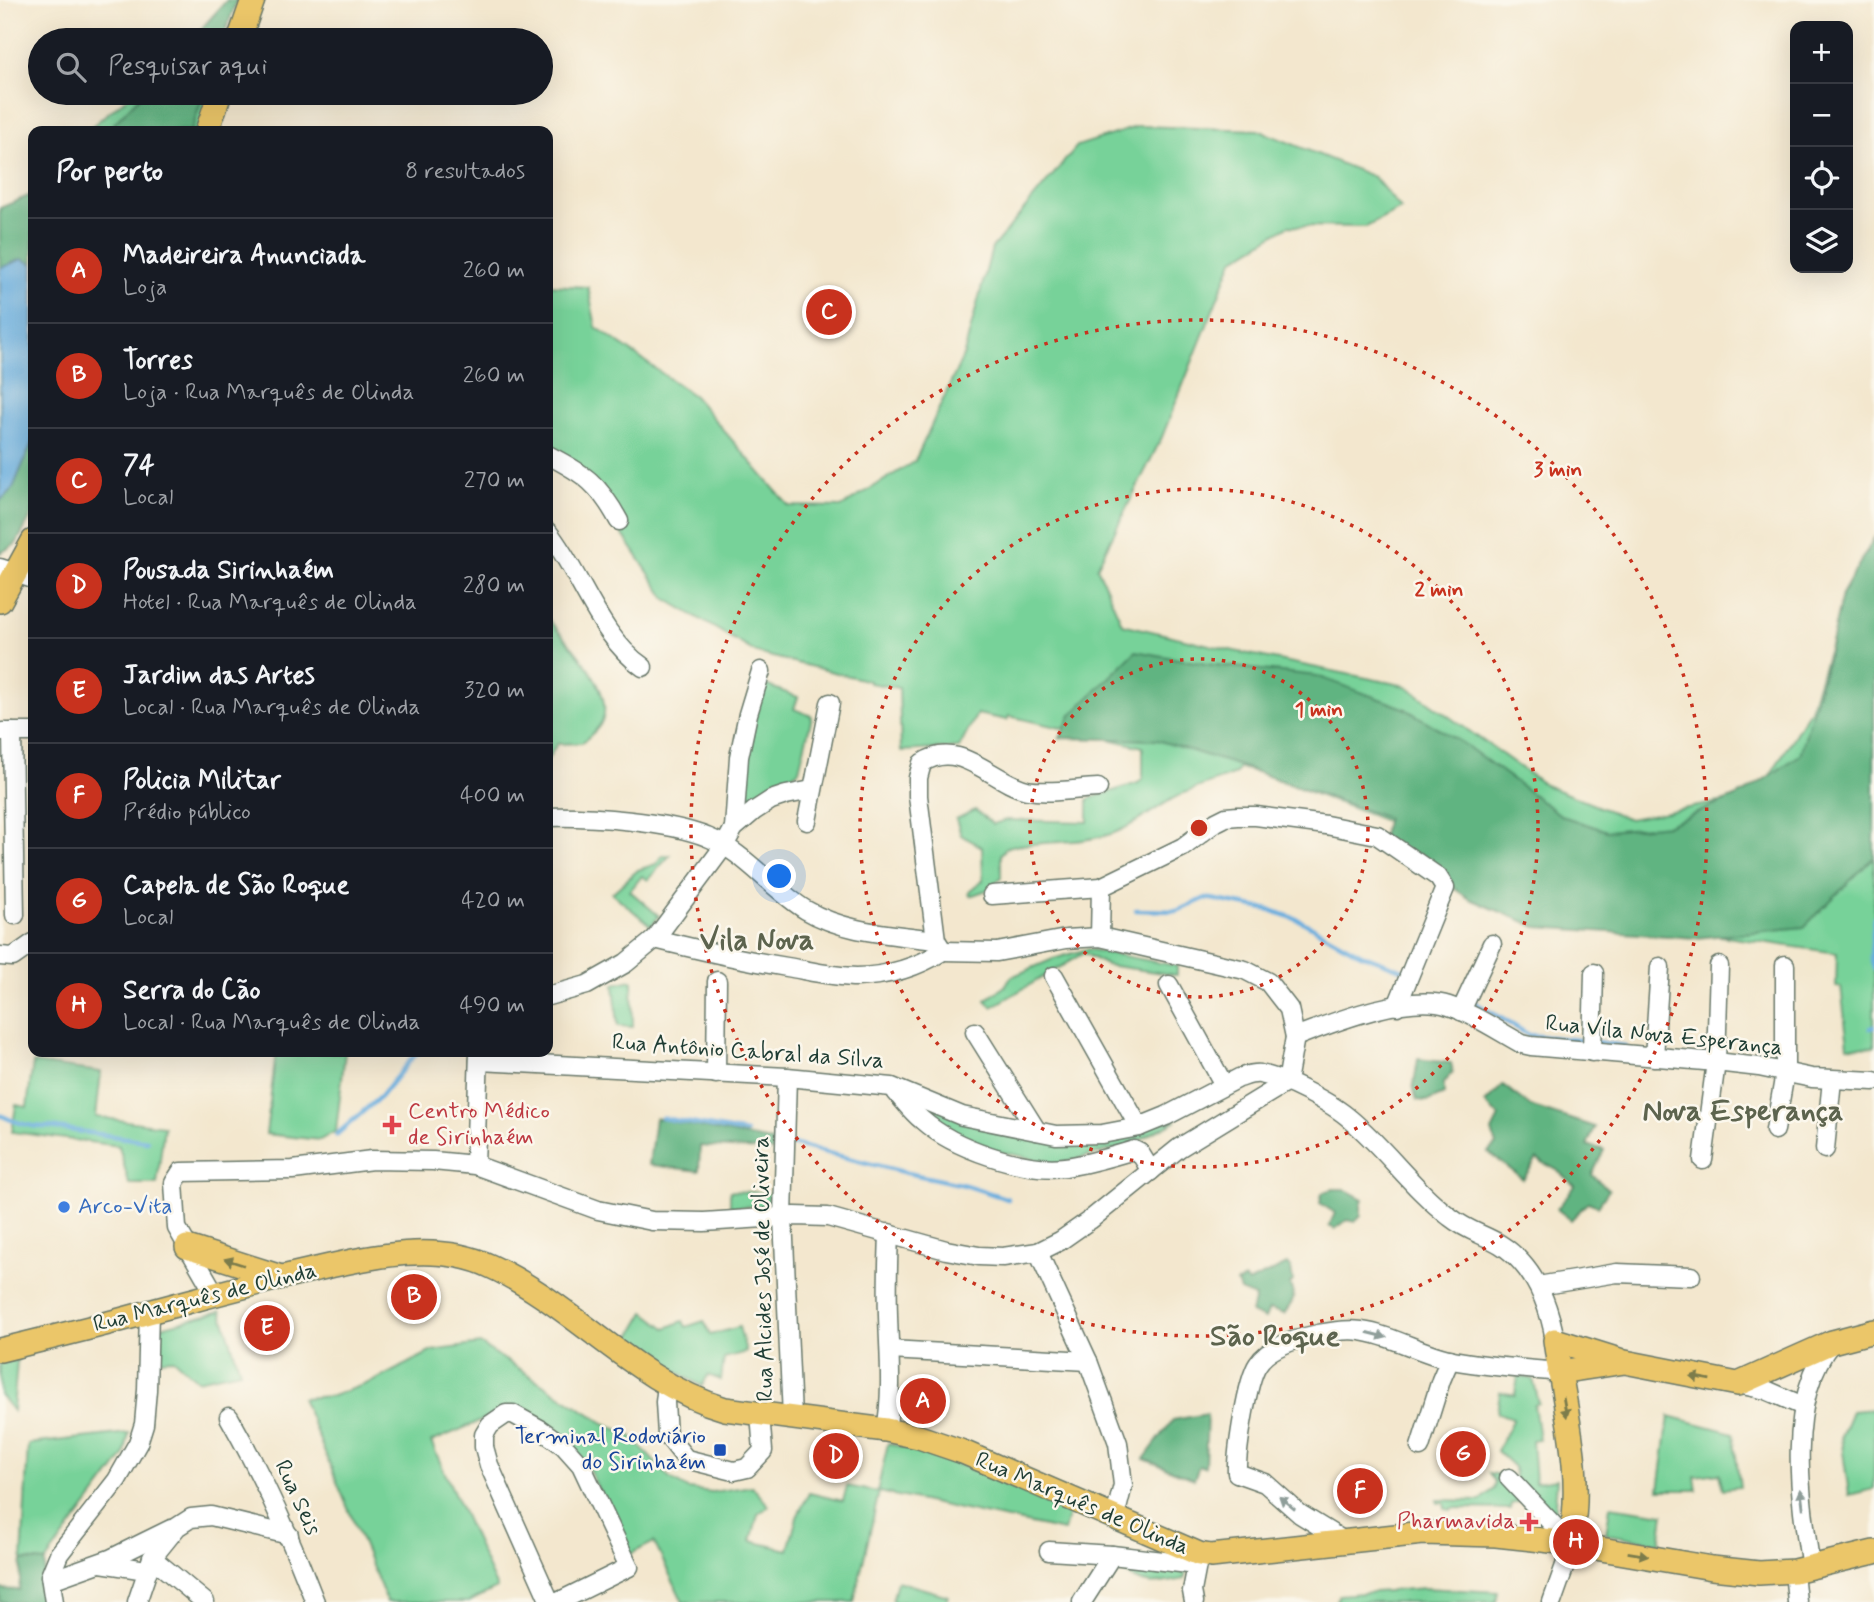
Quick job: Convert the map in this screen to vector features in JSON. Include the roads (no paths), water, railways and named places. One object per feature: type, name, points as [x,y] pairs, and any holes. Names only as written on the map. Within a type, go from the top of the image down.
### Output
[{"type":"main road","points":[[243,28],[253,0]]},
{"type":"main road","points":[[209,126],[216,105]]},
{"type":"main road","points":[[0,601],[28,550]]},
{"type":"main road","points":[[187,1247],[281,1277]]},
{"type":"main road","name":"Rua Marquês de Olinda","points":[[0,1350],[281,1277],[382,1256],[424,1253],[470,1259],[490,1266],[536,1293],[629,1361],[667,1385],[709,1405],[919,1437],[963,1452],[1112,1516],[1198,1560],[1211,1556],[1423,1533],[1488,1534],[1568,1543],[1735,1571],[1802,1569],[1869,1554]]},
{"type":"main road","points":[[1568,1543],[1577,1491],[1575,1462],[1555,1340],[1625,1362],[1738,1384],[1832,1342],[1874,1331]]},
{"type":"main road","points":[[1559,1372],[1625,1362]]},
{"type":"street","points":[[553,458],[592,481],[605,495],[620,521]]},
{"type":"street","points":[[553,538],[615,640],[629,657],[643,667]]},
{"type":"street","points":[[734,828],[739,757],[761,671]]},
{"type":"street","points":[[807,821],[830,703]]},
{"type":"street","points":[[15,915],[6,732],[28,732]]},
{"type":"street","points":[[655,939],[723,956],[825,974],[857,977],[909,968],[930,960],[940,945],[918,796],[918,778],[922,764],[930,759],[951,755],[969,760],[1027,790],[1098,788]]},
{"type":"street","points":[[553,995],[587,985],[626,963],[655,939],[724,846],[734,828],[771,800],[786,794],[812,790]]},
{"type":"street","points":[[992,895],[1101,887],[1183,847],[1226,817],[1256,816],[1377,835],[1438,877],[1444,884],[1445,892],[1396,1006]]},
{"type":"street","points":[[215,1294],[187,1247],[175,1220],[174,1182],[181,1172],[293,1170],[372,1160],[475,1165],[597,1210],[652,1222],[828,1217],[946,1250],[1003,1257],[1038,1252],[1090,1220],[1179,1148],[1287,1082],[1296,1037],[1293,1021],[1284,1001],[1268,982],[1255,974],[1100,937],[1066,939],[998,952],[940,945],[837,924],[799,905],[724,846],[707,836],[657,825],[553,817]]},
{"type":"street","points":[[1100,937],[1101,887]]},
{"type":"street","points":[[1461,1011],[1492,944]]},
{"type":"street","points":[[0,956],[13,957],[28,946]]},
{"type":"street","points":[[1775,1130],[1785,1073],[1785,965]]},
{"type":"street","points":[[1703,1160],[1716,1062],[1719,966]]},
{"type":"street","points":[[1654,1057],[1660,967]]},
{"type":"street","points":[[1592,1052],[1594,973]]},
{"type":"street","points":[[1054,976],[1139,1127]]},
{"type":"street","points":[[716,1074],[717,981]]},
{"type":"street","points":[[1169,985],[1224,1085]]},
{"type":"street","name":"Rua Vila Nova Esperança","points":[[1296,1037],[1361,1014],[1432,1002],[1461,1011],[1522,1044],[1541,1048],[1716,1062],[1832,1080],[1874,1082]]},
{"type":"street","points":[[975,1032],[1037,1131]]},
{"type":"street","points":[[475,1165],[479,1057]]},
{"type":"street","name":"Rua Antônio Cabral da Silva","points":[[492,1057],[787,1077],[892,1087],[962,1116],[1056,1135],[1102,1134],[1139,1127],[1224,1085],[1256,1074],[1287,1082],[1349,1118],[1411,1183],[1461,1225],[1505,1245],[1538,1286],[1547,1304],[1555,1340]]},
{"type":"street","name":"Rua Alcides José de Oliveira","points":[[787,1077],[783,1217],[792,1417]]},
{"type":"street","points":[[1825,1149],[1832,1080]]},
{"type":"street","points":[[892,1087],[922,1121],[937,1132],[976,1151],[1026,1164],[1054,1167],[1095,1161],[1134,1150],[1140,1153],[1151,1171]]},
{"type":"street","points":[[886,1430],[891,1405],[889,1233]]},
{"type":"street","points":[[1038,1252],[1088,1361],[1118,1443],[1124,1476],[1118,1504],[1112,1516]]},
{"type":"street","points":[[1538,1286],[1617,1273],[1691,1276]]},
{"type":"street","points":[[54,1602],[52,1568],[59,1554],[117,1480],[138,1443],[144,1424],[146,1401],[149,1312]]},
{"type":"street","points":[[1344,1541],[1300,1514],[1262,1482],[1237,1474],[1254,1372],[1259,1362],[1274,1350],[1299,1339],[1347,1330],[1379,1334],[1450,1359],[1559,1372]]},
{"type":"street","points":[[1797,1602],[1802,1569],[1800,1466],[1804,1406],[1815,1370],[1832,1342]]},
{"type":"street","points":[[890,1350],[1088,1361]]},
{"type":"street","points":[[1420,1447],[1450,1359]]},
{"type":"street","points":[[1738,1384],[1766,1390],[1804,1406]]},
{"type":"street","points":[[667,1385],[667,1435],[682,1456],[690,1461],[734,1471],[747,1468],[762,1451],[760,1414]]},
{"type":"street","points":[[550,1602],[489,1465],[484,1447],[484,1435],[499,1417],[513,1414],[540,1429],[564,1446],[581,1465],[629,1566],[558,1602]]},
{"type":"street","name":"Rua Seis","points":[[229,1418],[260,1473],[289,1535],[315,1602]]},
{"type":"street","points":[[1509,1478],[1562,1533],[1568,1543],[1569,1557],[1552,1602]]},
{"type":"street","points":[[51,1580],[148,1542],[191,1518],[211,1516],[289,1535]]},
{"type":"street","points":[[137,1602],[149,1564],[184,1522]]},
{"type":"street","points":[[1049,1551],[1198,1560],[1193,1597]]},
{"type":"street","points":[[1082,1602],[1112,1555]]},
{"type":"street","points":[[99,1563],[149,1564],[205,1602]]},
{"type":"water","points":[[22,259],[28,262],[28,452],[13,488],[0,501],[0,268]]},
{"type":"waterway","points":[[1136,910],[1177,911],[1206,898],[1270,910],[1299,920],[1361,954],[1406,971]]},
{"type":"waterway","points":[[1874,917],[1871,956],[1874,969]]},
{"type":"waterway","points":[[1472,1001],[1529,1035],[1587,1041]]},
{"type":"waterway","points":[[1870,1028],[1874,1027]]},
{"type":"waterway","points":[[1595,1042],[1625,1046]]},
{"type":"waterway","points":[[1742,1056],[1765,1058]]},
{"type":"waterway","points":[[336,1135],[380,1097],[413,1057]]},
{"type":"waterway","points":[[0,1115],[30,1126],[147,1141]]},
{"type":"waterway","points":[[662,1118],[746,1133]]},
{"type":"waterway","points":[[788,1143],[965,1185],[1008,1199]]},
{"type":"place","name":"74","points":[[829,312]]},
{"type":"place","name":"Centro Médico de Sirinhaém","points":[[392,1125]]},
{"type":"place","name":"Arco-Vita","points":[[64,1207]]},
{"type":"place","name":"Torres","points":[[414,1297]]},
{"type":"place","name":"Jardim das Artes","points":[[267,1328]]},
{"type":"place","name":"Madeireira Anunciada","points":[[923,1401]]},
{"type":"place","name":"Terminal Rodoviário do Sirinhaém","points":[[720,1450]]},
{"type":"place","name":"Capela de São Roque","points":[[1463,1454]]},
{"type":"place","name":"Pousada Sirinhaém","points":[[836,1456]]},
{"type":"place","name":"Policia Militar","points":[[1360,1491]]},
{"type":"place","name":"Pharmavida","points":[[1529,1522]]},
{"type":"place","name":"Serra do Cão","points":[[1576,1542]]},
{"type":"district","name":"Vila Nova","points":[[757,940]]},
{"type":"district","name":"Nova Esperança","points":[[1743,1111]]},
{"type":"district","name":"São Roque","points":[[1275,1336]]}]
